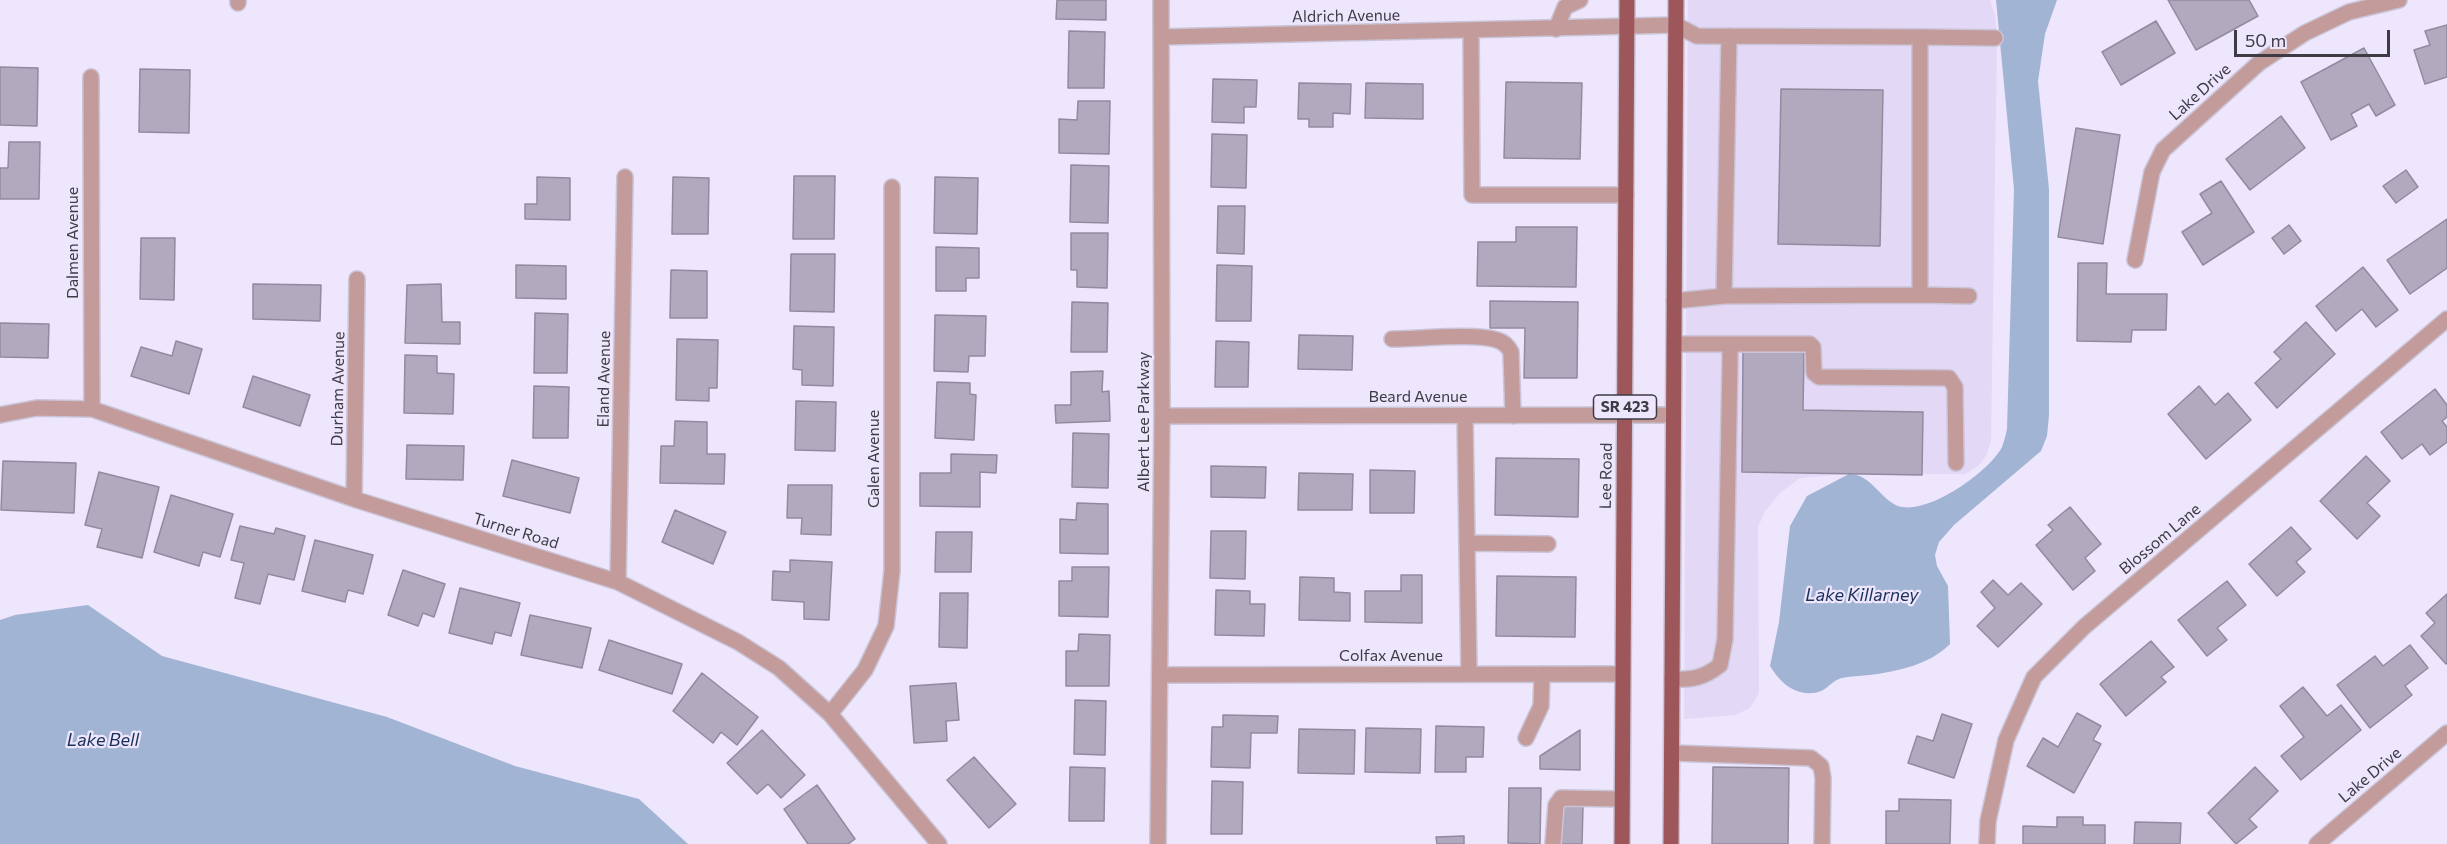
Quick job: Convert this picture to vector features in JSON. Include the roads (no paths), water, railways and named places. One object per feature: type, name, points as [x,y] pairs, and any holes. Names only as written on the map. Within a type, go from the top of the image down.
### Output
[{"type":"main road","name":"Lee Road","points":[[1622,844],[1627,0]]},
{"type":"main road","name":"SR 423","points":[[1671,844],[1676,0]]},
{"type":"street","name":"Albert Lee Parkway","points":[[1158,844],[1162,416],[1161,0]]},
{"type":"street","points":[[1556,29],[1565,7],[1580,0]]},
{"type":"street","name":"Lake Drive","points":[[2135,260],[2152,172],[2163,150],[2259,63],[2305,33],[2349,12],[2399,0]]},
{"type":"street","name":"Aldrich Avenue","points":[[1161,37],[1676,25]]},
{"type":"street","points":[[1676,25],[1697,36],[1995,38]]},
{"type":"street","points":[[1470,31],[1472,195],[1626,195]]},
{"type":"street","points":[[1724,296],[1729,36]]},
{"type":"street","points":[[1920,37],[1920,295]]},
{"type":"street","name":"Dalmen Avenue","points":[[91,78],[92,409]]},
{"type":"street","name":"Eland Avenue","points":[[618,582],[625,177]]},
{"type":"street","name":"Galen Avenue","points":[[830,714],[865,670],[886,626],[892,571],[892,187]]},
{"type":"street","name":"Durham Avenue","points":[[354,499],[357,279]]},
{"type":"street","points":[[1674,301],[1724,296],[1969,296]]},
{"type":"street","name":"Blossom Lane","points":[[1988,844],[1988,821],[2006,740],[2034,677],[2084,627],[2447,319]]},
{"type":"street","points":[[1392,339],[1483,337],[1498,340],[1508,346],[1511,352],[1513,416]]},
{"type":"street","points":[[1674,344],[1810,344],[1813,347],[1814,373],[1819,377],[1949,378],[1955,387],[1956,463]]},
{"type":"street","points":[[1672,679],[1691,680],[1705,676],[1720,665],[1725,639],[1730,344]]},
{"type":"street","name":"Turner Road","points":[[0,415],[37,408],[92,409],[354,499],[618,582],[738,642],[779,668],[830,714],[939,844]]},
{"type":"street","name":"Beard Avenue","points":[[1162,416],[1673,415]]},
{"type":"street","points":[[1465,416],[1469,673]]},
{"type":"street","points":[[1467,543],[1548,544]]},
{"type":"street","points":[[1526,738],[1541,706],[1542,674]]},
{"type":"street","name":"Colfax Avenue","points":[[1161,675],[1622,674]]},
{"type":"street","name":"Lake Drive","points":[[2317,844],[2447,733]]},
{"type":"street","points":[[1672,753],[1811,758],[1821,766],[1823,778],[1822,844]]},
{"type":"street","points":[[1553,844],[1556,805],[1561,798],[1622,799]]},
{"type":"water","name":"Lake Killarney","points":[[1996,0],[2057,0],[2045,34],[2038,81],[2049,189],[2049,415],[2047,436],[2041,451],[1954,525],[1939,542],[1935,555],[1937,566],[1948,586],[1950,644],[1933,657],[1913,666],[1842,678],[1818,692],[1799,692],[1784,684],[1770,666],[1779,622],[1790,526],[1807,496],[1849,474],[1863,478],[1898,506],[1925,505],[1956,490],[1971,479],[1995,457],[2005,438],[2014,189]]},
{"type":"water","name":"Lake Bell","points":[[88,605],[162,656],[387,717],[515,766],[639,799],[688,844],[0,844],[0,620],[15,615]]}]
